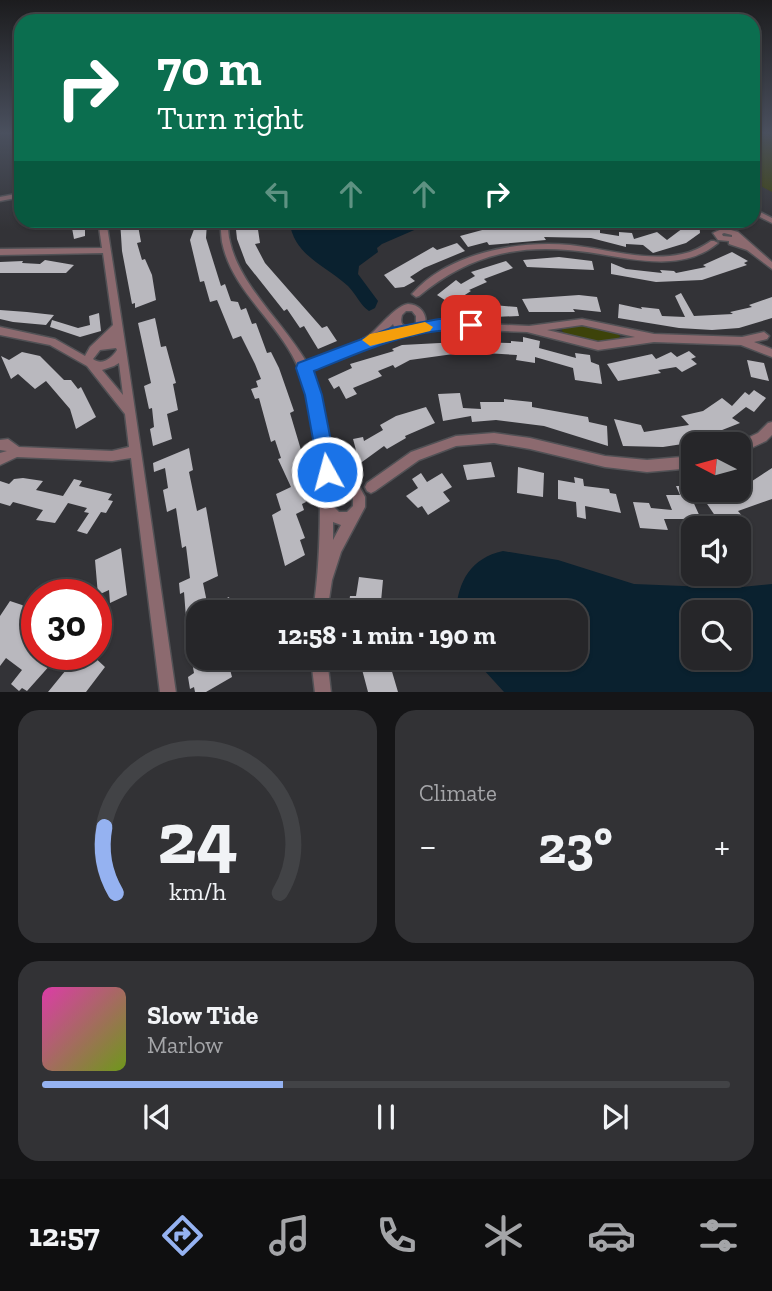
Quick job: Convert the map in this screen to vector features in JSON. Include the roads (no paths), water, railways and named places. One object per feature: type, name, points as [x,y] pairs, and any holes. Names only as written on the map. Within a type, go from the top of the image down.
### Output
[{"type":"street","points":[[103,228],[168,692]]},
{"type":"street","points":[[224,228],[225,243],[233,265],[274,320],[304,368],[314,395],[327,472],[325,580],[322,600]]},
{"type":"street","points":[[722,228],[725,237]]},
{"type":"street","points":[[722,228],[725,237],[750,248],[772,267]]},
{"type":"street","points":[[371,339],[416,294],[455,266],[509,249],[564,247],[644,260],[671,260],[696,254],[725,237]]},
{"type":"street","points":[[0,252],[107,250]]},
{"type":"street","points":[[416,294],[415,310],[424,319],[439,325]]},
{"type":"street","points":[[398,314],[415,310]]},
{"type":"street","points":[[398,314],[399,327],[407,330]]},
{"type":"street","points":[[418,329],[424,319]]},
{"type":"street","points":[[304,368],[371,339],[439,325],[527,329],[582,322],[654,338]]},
{"type":"street","points":[[558,324],[557,334],[562,339]]},
{"type":"street","points":[[91,364],[89,356],[118,325]]},
{"type":"street","points":[[613,327],[621,333],[621,344]]},
{"type":"street","points":[[527,329],[589,345],[621,344],[654,338],[742,341],[768,336]]},
{"type":"street","points":[[0,331],[34,337],[72,351],[91,364],[131,412]]},
{"type":"street","points":[[768,336],[763,345],[771,353]]},
{"type":"street","points":[[742,341],[771,353]]},
{"type":"street","points":[[72,351],[115,342],[121,348]]},
{"type":"street","points":[[91,364],[102,366],[113,362],[121,348]]},
{"type":"street","points":[[751,442],[772,427]]},
{"type":"street","points":[[325,580],[335,549],[371,487],[397,466],[433,446],[484,436],[521,440],[569,454],[618,463],[664,466],[681,464]]},
{"type":"street","points":[[0,445],[8,444],[17,452]]},
{"type":"street","points":[[0,459],[17,452],[112,456],[133,452]]},
{"type":"street","points":[[327,472],[359,496],[357,509]]},
{"type":"street","points":[[326,506],[330,492],[348,487],[371,487]]},
{"type":"street","points":[[326,506],[340,519],[357,509]]},
{"type":"street","points":[[320,670],[323,692]]},
{"type":"water","points":[[291,228],[419,228],[382,244],[377,248],[378,252],[359,266],[358,274],[378,301],[375,308],[369,311],[348,286],[304,252]]},
{"type":"water","points":[[503,551],[558,560],[634,584],[732,588],[772,584],[772,692],[504,692],[484,670],[588,670],[588,600],[457,600],[468,572],[482,559]]}]
